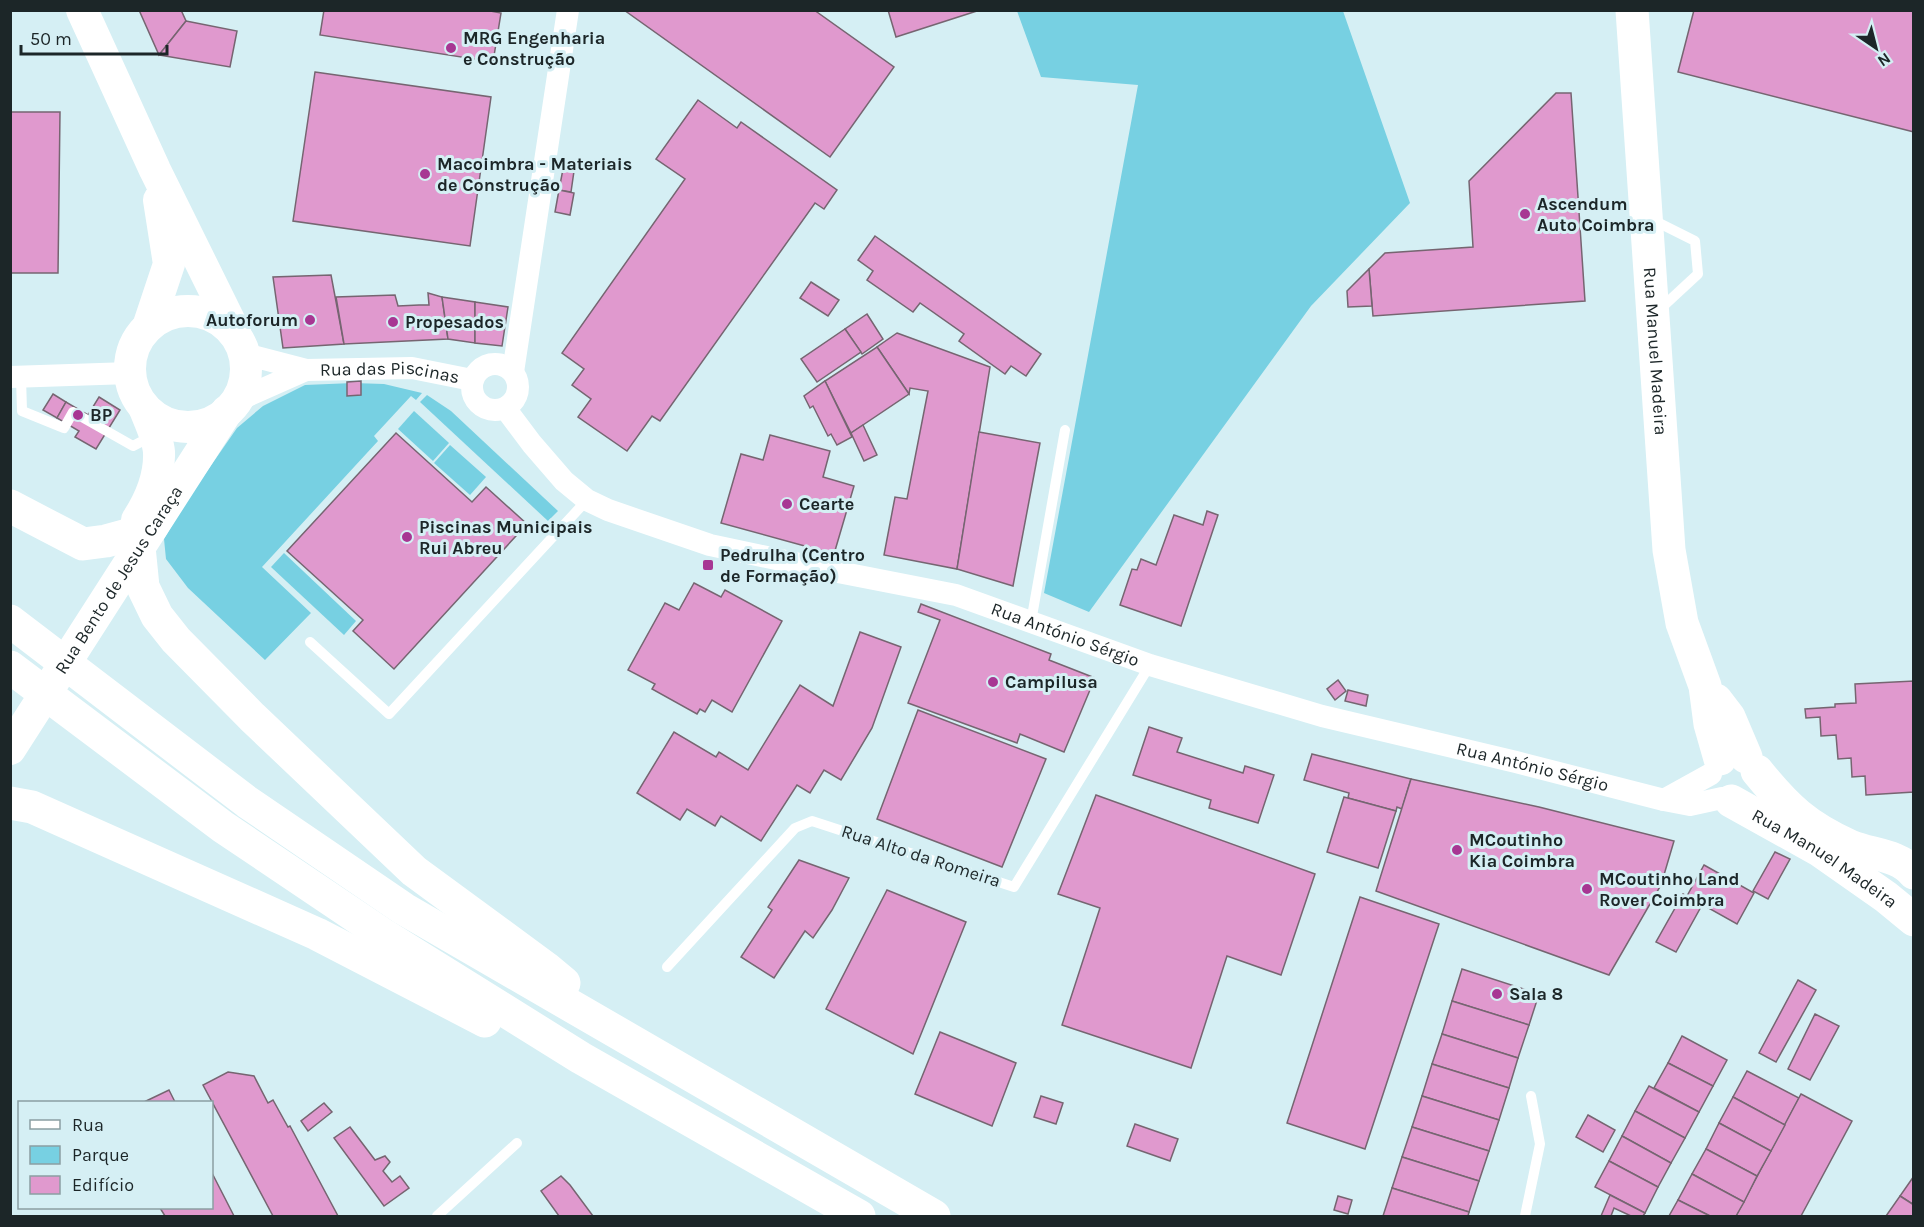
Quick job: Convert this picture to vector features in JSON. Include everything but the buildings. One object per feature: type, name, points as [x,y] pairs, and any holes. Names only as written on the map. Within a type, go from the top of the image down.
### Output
[{"type":"main road","points":[[82,10],[154,170],[240,345],[246,378],[232,406],[212,422],[194,426],[176,425],[158,418],[149,421],[134,391],[130,373],[131,356],[137,340],[148,327],[165,315],[184,310],[204,313],[222,321],[240,345]]},
{"type":"main road","name":"Rua Manuel Madeira","points":[[1632,10],[1669,550],[1682,622],[1705,686],[1729,717],[1731,776],[1819,850],[1900,894],[1914,920]]},
{"type":"main road","points":[[148,327],[169,264],[154,170]]},
{"type":"main road","name":"Rua Bento de Jesus Caraça","points":[[10,749],[90,607],[133,541],[232,406]]},
{"type":"main road","name":"Rua Bento de Jesus Caraça","points":[[133,541],[156,480],[159,451],[149,421]]},
{"type":"main road","points":[[10,506],[83,544],[133,541],[143,587],[157,616],[176,640],[252,717],[414,871],[546,968],[628,1040]]},
{"type":"main road","name":"Rua Bento de Jesus Caraça","points":[[10,714],[90,607]]},
{"type":"main road","points":[[10,621],[247,802],[404,909],[934,1216]]},
{"type":"main road","points":[[10,667],[223,827],[382,934],[580,1058],[859,1216]]},
{"type":"main road","name":"Rua Manuel Madeira","points":[[1731,776],[1782,801],[1813,827],[1853,847],[1893,858],[1908,866],[1914,873]]},
{"type":"main road","points":[[10,803],[32,807],[317,934],[488,1023],[580,1058]]},
{"type":"street","points":[[513,372],[568,10]]},
{"type":"street","name":"Rua das Piscinas","points":[[240,345],[306,370],[412,368],[472,380]]},
{"type":"street","points":[[490,364],[503,365],[513,372],[518,381],[518,392],[514,402],[495,411],[484,408],[476,401],[472,391],[472,380],[479,369],[490,364]]},
{"type":"street","name":"Rua das Piscinas","points":[[232,406],[306,370]]},
{"type":"street","points":[[16,377],[130,373]]},
{"type":"street","name":"Rua António Sérgio","points":[[505,408],[531,444],[564,481],[587,500],[608,510],[710,544],[956,595],[1150,665],[1322,716],[1664,800],[1731,776]]},
{"type":"lane","points":[[1646,216],[1695,241],[1697,255],[1698,274],[1653,315]]},
{"type":"lane","points":[[16,377],[22,411],[64,428],[73,412],[133,446],[149,421]]},
{"type":"lane","points":[[1031,622],[1065,429]]},
{"type":"lane","points":[[310,642],[389,714],[587,500]]},
{"type":"lane","name":"Rua Alto da Romeira","points":[[667,967],[795,828],[813,821],[1014,887],[1150,665]]},
{"type":"lane","points":[[1525,1216],[1540,1144],[1531,1096]]},
{"type":"lane","points":[[437,1216],[517,1143]]},
{"type":"green space","points":[[1017,11],[1343,11],[1410,203],[1311,306],[1089,612],[1044,593],[1138,85],[1041,77]]},
{"type":"green space","points":[[384,384],[422,393],[416,400],[411,396],[374,436],[378,441],[262,567],[311,613],[265,660],[188,588],[166,559],[164,539],[187,500],[237,428],[263,406],[305,385]]},
{"type":"green space","points":[[427,395],[451,411],[558,511],[548,521],[420,402]]},
{"type":"green space","points":[[414,411],[449,443],[433,461],[398,429]]},
{"type":"green space","points":[[450,445],[486,477],[470,495],[434,463]]},
{"type":"green space","points":[[284,553],[356,621],[344,635],[271,567]]},
{"type":"place","name":"MRG Engenharia e Construção","points":[[451,48]]},
{"type":"place","name":"Macoimbra - Materiais de Construção","points":[[425,174]]},
{"type":"place","name":"Ascendum Auto Coimbra","points":[[1525,214]]},
{"type":"place","name":"Autoforum","points":[[310,320]]},
{"type":"place","name":"Propesados","points":[[393,322]]},
{"type":"place","name":"BP","points":[[78,415]]},
{"type":"place","name":"Cearte","points":[[787,504]]},
{"type":"place","name":"Piscinas Municipais Rui Abreu","points":[[407,537]]},
{"type":"place","name":"Pedrulha (Centro de Formação)","points":[[708,565]]},
{"type":"place","name":"Campilusa","points":[[993,682]]},
{"type":"place","name":"MCoutinho Kia Coimbra","points":[[1457,850]]},
{"type":"place","name":"MCoutinho Land Rover Coimbra","points":[[1587,889]]},
{"type":"place","name":"Sala 8","points":[[1497,994]]}]
